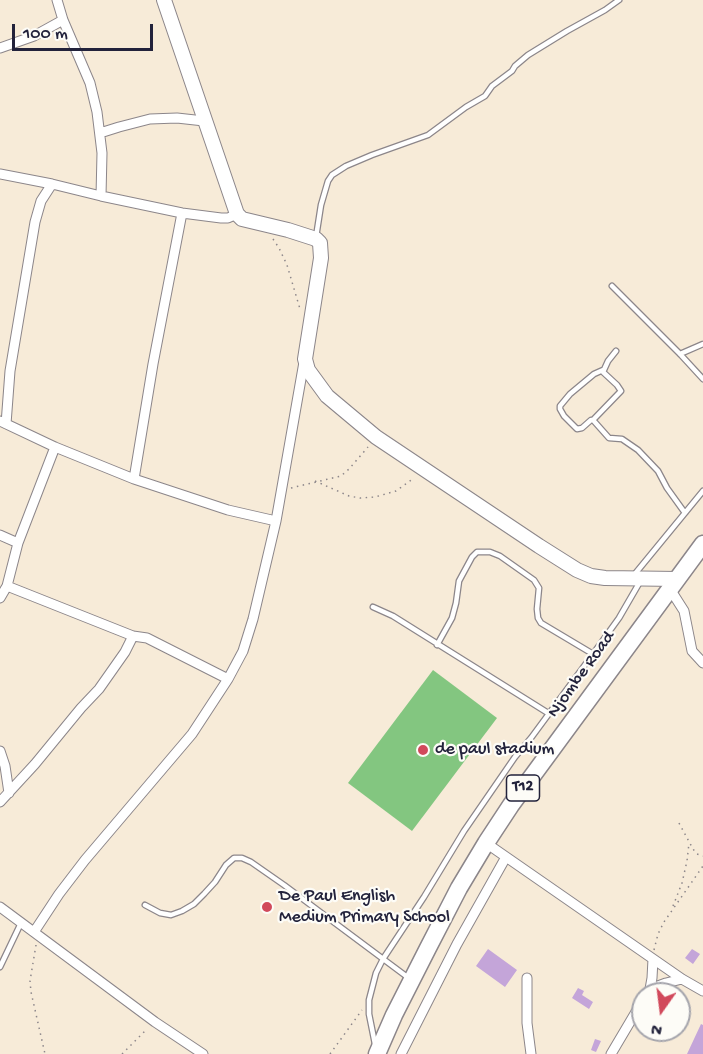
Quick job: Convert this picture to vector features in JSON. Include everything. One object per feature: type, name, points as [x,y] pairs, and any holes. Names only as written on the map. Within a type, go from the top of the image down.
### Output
[{"type":"highway","name":"Njombe Road","points":[[377,1054],[459,888],[486,843],[511,805],[703,544]]},
{"type":"street","points":[[57,0],[63,20],[90,83],[102,153],[101,196]]},
{"type":"street","points":[[36,934],[53,903],[85,860],[192,734],[228,679],[243,651],[253,619],[276,521],[321,258],[320,243],[316,239],[242,219],[237,214],[164,0]]},
{"type":"street","points":[[0,48],[34,36],[63,20]]},
{"type":"street","points":[[100,133],[150,119],[204,120]]},
{"type":"street","points":[[0,174],[182,213],[221,218],[237,214]]},
{"type":"street","points":[[52,184],[41,201],[35,222],[3,423],[134,479],[228,510],[276,521]]},
{"type":"street","points":[[134,479],[182,213]]},
{"type":"street","points":[[304,359],[308,370],[327,396],[376,437],[578,570],[591,576],[637,578],[674,584],[684,611],[692,651],[703,663]]},
{"type":"street","points":[[0,598],[7,586],[18,543],[55,447]]},
{"type":"street","points":[[0,536],[18,543]]},
{"type":"street","points":[[7,586],[133,636],[147,638],[228,679]]},
{"type":"street","points":[[0,802],[99,689],[125,652],[133,636]]},
{"type":"street","points":[[0,752],[5,766],[9,793]]},
{"type":"street","points":[[486,843],[654,960],[703,991]]},
{"type":"street","points":[[401,1054],[457,944],[506,857]]},
{"type":"street","points":[[0,907],[155,1022],[203,1054]]},
{"type":"street","points":[[651,982],[654,960]]},
{"type":"street","points":[[527,978],[527,1023],[531,1054]]},
{"type":"street","points":[[670,982],[682,979]]},
{"type":"street","points":[[612,1054],[631,1021]]},
{"type":"lane","points":[[316,239],[321,205],[332,175],[372,155],[428,135],[485,96],[528,55],[619,0]]},
{"type":"lane","points":[[612,286],[703,380]]},
{"type":"lane","points":[[680,354],[703,344]]},
{"type":"lane","points":[[603,370],[603,373],[621,391],[593,420],[577,429],[564,416],[560,406],[570,394],[594,374],[603,370],[616,351]]},
{"type":"lane","points":[[593,420],[609,438],[624,440],[648,459],[685,513]]},
{"type":"lane","points":[[377,1054],[371,1026],[369,1000],[376,973],[383,959],[464,831],[515,757],[618,618],[637,578],[703,491]]},
{"type":"lane","points":[[437,645],[452,618],[459,581],[472,557],[477,552],[490,552],[500,556],[534,580],[539,588],[537,609],[540,623],[593,654]]},
{"type":"lane","points":[[373,607],[393,616],[548,713]]},
{"type":"lane","points":[[145,905],[160,913],[171,915],[182,911],[204,894],[234,858],[243,858],[284,885],[412,981]]},
{"type":"lane","points":[[0,967],[21,922]]},
{"type":"path","points":[[265,225],[287,265],[300,309]]},
{"type":"path","points":[[281,492],[295,486],[341,476],[376,437]]},
{"type":"path","points":[[315,481],[349,496],[367,497],[396,491],[416,477],[428,472]]},
{"type":"path","points":[[679,823],[689,843],[697,854],[703,856]]},
{"type":"path","points":[[672,909],[682,883],[689,843]]},
{"type":"path","points":[[654,960],[658,934],[672,909],[703,866]]},
{"type":"path","points":[[36,934],[30,981],[45,1054]]},
{"type":"path","points":[[330,1054],[369,1000]]},
{"type":"path","points":[[122,1054],[155,1022]]},
{"type":"green space","name":"de paul stadium","points":[[433,670],[497,718],[412,831],[348,783]]},
{"type":"building","points":[[488,949],[517,970],[505,987],[476,966]]},
{"type":"building","points":[[692,949],[700,954],[693,964],[685,958]]},
{"type":"building","points":[[578,988],[584,991],[582,995],[593,1002],[589,1009],[572,998]]},
{"type":"building","points":[[701,1024],[703,1025],[703,1054],[687,1054]]},
{"type":"building","points":[[595,1039],[601,1041],[596,1052],[591,1050]]},
{"type":"place","name":"de paul stadium","points":[[423,750]]},
{"type":"place","name":"De Paul English Medium Primary School","points":[[267,907]]}]
